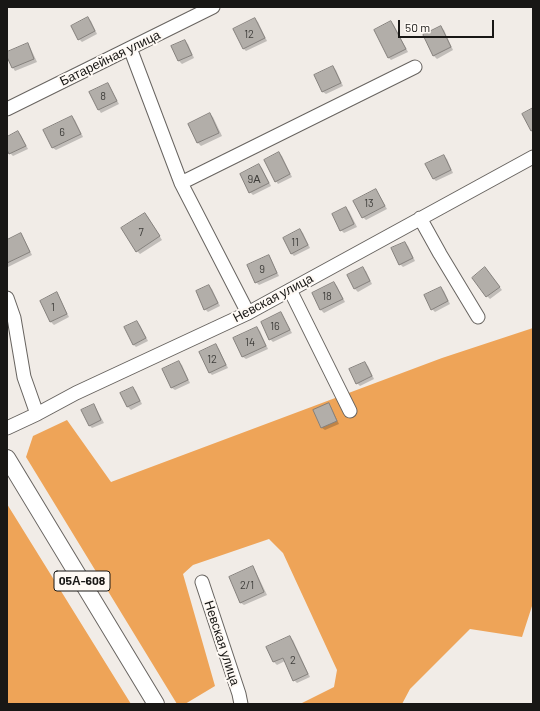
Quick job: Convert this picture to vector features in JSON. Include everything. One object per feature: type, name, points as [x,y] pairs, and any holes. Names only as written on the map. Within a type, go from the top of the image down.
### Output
[{"type":"main road","name":"05А-608","points":[[7,458],[156,704]]},
{"type":"street","name":"Батарейная улица","points":[[7,109],[211,8]]},
{"type":"street","points":[[130,48],[181,183],[248,313]]},
{"type":"street","points":[[181,183],[415,67]]},
{"type":"street","name":"Невская улица","points":[[7,428],[76,393],[248,313],[533,156]]},
{"type":"street","points":[[420,218],[478,317]]},
{"type":"street","points":[[290,290],[350,411]]},
{"type":"street","points":[[7,298],[14,318],[24,377],[37,414]]},
{"type":"street","name":"Невская улица","points":[[202,582],[241,704]]},
{"type":"shaded area","points":[[533,328],[533,603],[522,637],[470,629],[410,689],[402,704],[300,704],[334,687],[337,670],[283,553],[269,539],[193,565],[183,574],[215,686],[185,704],[177,704],[26,457],[33,436],[67,420],[111,482],[442,358]]},
{"type":"shaded area","points":[[7,504],[131,704],[7,704]]},
{"type":"building","points":[[88,17],[95,31],[78,40],[71,26]]},
{"type":"building","points":[[255,18],[265,38],[243,49],[233,29]]},
{"type":"building","points":[[391,21],[406,49],[388,58],[374,30]]},
{"type":"building","points":[[441,26],[451,47],[433,56],[423,35]]},
{"type":"building","points":[[185,40],[192,55],[178,61],[171,46]]},
{"type":"building","points":[[28,43],[34,59],[12,68],[7,57],[7,52]]},
{"type":"building","points":[[333,66],[341,83],[322,92],[314,75]]},
{"type":"building","points":[[108,83],[117,101],[98,110],[89,92]]},
{"type":"building","points":[[533,108],[533,130],[531,131],[522,114]]},
{"type":"building","points":[[210,113],[219,133],[197,143],[188,124]]},
{"type":"building","points":[[72,116],[81,134],[52,148],[43,130]]},
{"type":"building","points":[[18,131],[26,146],[9,154],[7,150],[7,137]]},
{"type":"building","points":[[279,152],[290,174],[275,182],[264,160]]},
{"type":"building","points":[[444,155],[451,170],[433,179],[425,164]]},
{"type":"building","points":[[259,164],[269,183],[249,193],[240,174]]},
{"type":"building","points":[[376,189],[385,206],[362,218],[353,201]]},
{"type":"building","points":[[346,207],[354,224],[340,231],[332,214]]},
{"type":"building","points":[[145,213],[160,236],[136,252],[121,228]]},
{"type":"building","points":[[300,229],[308,245],[291,254],[283,238]]},
{"type":"building","points":[[21,233],[30,252],[7,263],[7,240]]},
{"type":"building","points":[[405,242],[413,258],[399,265],[391,248]]},
{"type":"building","points":[[269,255],[277,273],[255,283],[247,265]]},
{"type":"building","points":[[363,267],[370,281],[354,289],[347,275]]},
{"type":"building","points":[[485,267],[500,287],[486,297],[472,278]]},
{"type":"building","points":[[334,282],[343,299],[320,310],[312,293]]},
{"type":"building","points":[[209,285],[218,303],[204,310],[196,291]]},
{"type":"building","points":[[441,287],[448,301],[431,310],[424,295]]},
{"type":"building","points":[[57,292],[67,314],[50,322],[40,301]]},
{"type":"building","points":[[281,312],[290,330],[269,340],[261,322]]},
{"type":"building","points":[[137,321],[146,338],[133,345],[124,327]]},
{"type":"building","points":[[257,327],[266,346],[242,357],[233,338]]},
{"type":"building","points":[[216,344],[226,365],[209,373],[199,352]]},
{"type":"building","points":[[179,361],[188,380],[171,388],[162,369]]},
{"type":"building","points":[[365,362],[372,376],[356,384],[349,369]]},
{"type":"building","points":[[133,387],[140,401],[127,407],[120,393]]},
{"type":"building","points":[[329,403],[337,421],[321,428],[313,410]]},
{"type":"building","points":[[94,404],[101,420],[89,426],[81,410]]},
{"type":"building","points":[[253,566],[264,592],[240,603],[229,577]]},
{"type":"building","points":[[290,636],[308,674],[293,681],[283,658],[273,662],[266,647]]}]
